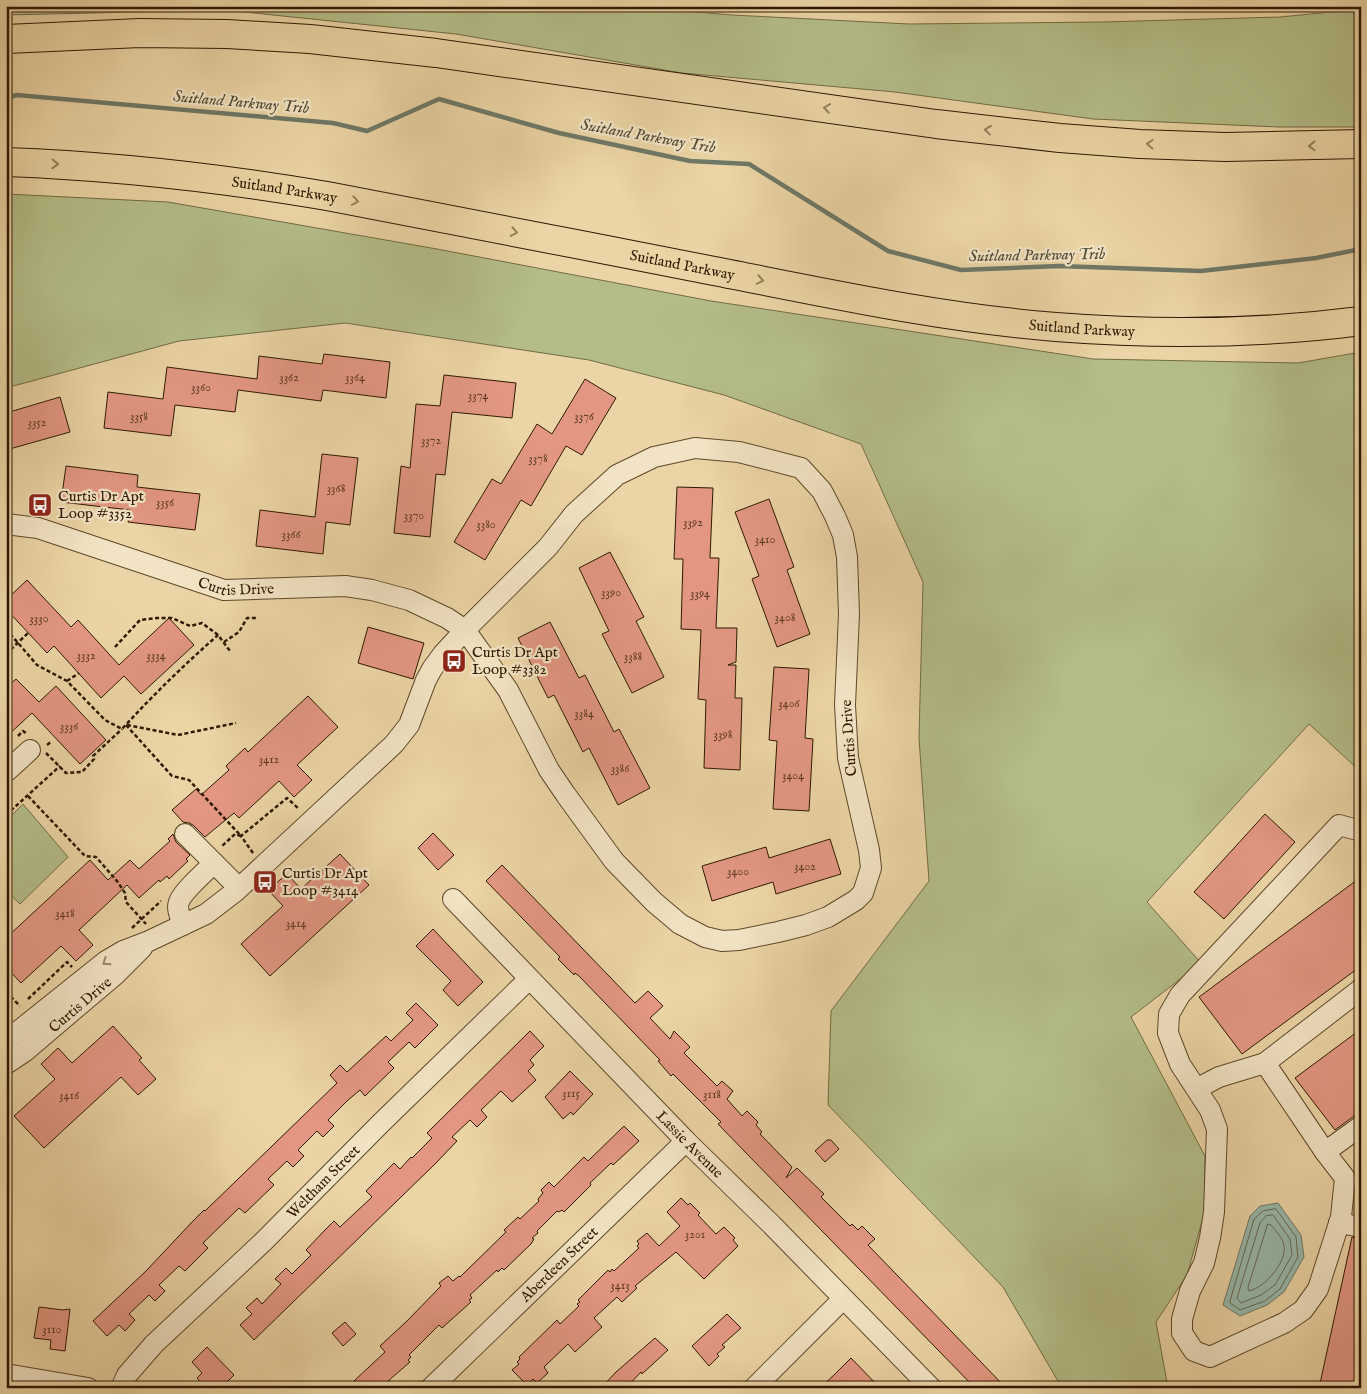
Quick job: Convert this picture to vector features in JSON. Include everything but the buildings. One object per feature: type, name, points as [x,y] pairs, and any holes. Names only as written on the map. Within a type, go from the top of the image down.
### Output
[{"type":"highway","points":[[6,39],[140,34],[227,34],[310,39],[427,52],[927,122],[1060,138],[1140,144],[1225,147],[1361,144]]},
{"type":"highway","name":"Suitland Parkway","points":[[6,162],[121,168],[246,182],[847,296],[973,318],[1015,323],[1080,329],[1182,332],[1264,330],[1361,321]]},
{"type":"street","name":"Curtis Drive","points":[[6,524],[38,528],[224,590],[345,586],[372,590],[409,600],[447,618],[465,630],[508,690],[549,770],[614,861],[665,914],[705,937],[722,941],[739,940],[778,932],[828,917],[844,908],[863,893],[871,868],[869,850],[852,783],[848,758],[845,705],[849,614],[847,557],[843,535],[835,516],[822,491],[802,468],[739,452],[696,448],[669,453],[646,461],[617,475],[574,514],[548,547],[465,630],[443,654],[426,680],[409,725],[394,744],[239,888],[206,914],[123,951],[106,961],[8,1036]]},
{"type":"street","points":[[6,772],[30,750]]},
{"type":"street","points":[[1265,1063],[1325,1152],[1345,1178],[1339,1223],[1318,1290],[1303,1310],[1284,1323],[1210,1356],[1194,1351],[1182,1332],[1182,1318],[1190,1292],[1204,1263],[1210,1238],[1214,1212],[1217,1129],[1210,1110],[1198,1088],[1180,1064],[1168,1032],[1168,1014],[1180,995],[1339,825],[1361,831]]},
{"type":"street","points":[[185,834],[239,888]]},
{"type":"street","points":[[183,925],[178,903],[212,861]]},
{"type":"street","name":"Lassie Avenue","points":[[453,899],[686,1141],[772,1225],[931,1388]]},
{"type":"street","name":"Curtis Drive","points":[[6,1064],[24,1052],[116,974],[153,939]]},
{"type":"street","name":"Weltham Street","points":[[121,1388],[127,1374],[154,1344],[263,1242],[381,1123],[529,979]]},
{"type":"street","points":[[1198,1088],[1226,1075],[1265,1063],[1361,989]]},
{"type":"street","points":[[1325,1152],[1361,1126]]},
{"type":"street","name":"Aberdeen Street","points":[[431,1388],[686,1141]]},
{"type":"street","points":[[1339,1223],[1361,1227]]},
{"type":"street","points":[[754,1388],[843,1299]]},
{"type":"street","points":[[6,1374],[88,1388]]},
{"type":"path","points":[[6,589],[12,594]]},
{"type":"path","points":[[115,647],[140,620],[172,618],[190,626],[202,623],[218,635],[230,651]]},
{"type":"path","points":[[224,642],[238,632],[247,618],[257,618]]},
{"type":"path","points":[[6,629],[37,665],[67,681],[105,720],[122,729]]},
{"type":"path","points":[[6,654],[28,633]]},
{"type":"path","points":[[6,815],[60,766],[66,773],[82,772],[94,759],[93,756],[122,729],[149,699],[218,635]]},
{"type":"path","points":[[67,681],[79,673]]},
{"type":"path","points":[[126,724],[178,736],[236,723]]},
{"type":"path","points":[[126,724],[172,776],[189,780],[255,855]]},
{"type":"path","points":[[28,796],[85,856],[96,858],[117,881],[124,893],[126,902],[141,919],[153,939]]},
{"type":"path","points":[[240,836],[287,798],[303,812]]},
{"type":"path","points":[[212,861],[234,834],[240,836]]},
{"type":"path","points":[[129,930],[166,897]]},
{"type":"path","points":[[16,1010],[67,962],[77,972]]},
{"type":"path","points":[[6,992],[20,1006]]},
{"type":"green space","points":[[6,6],[622,6],[732,15],[909,24],[1103,22],[1280,17],[1361,9],[1361,127],[1279,127],[1093,119],[895,92],[682,73],[456,34],[225,10],[6,15]]},
{"type":"green space","points":[[6,194],[168,202],[437,249],[711,301],[1093,359],[1298,363],[1361,352],[1361,772],[1309,724],[1147,902],[1201,963],[1131,1017],[1205,1156],[1205,1211],[1187,1275],[1156,1322],[1168,1388],[1062,1388],[1003,1287],[828,1105],[831,1011],[929,881],[919,738],[923,582],[861,444],[724,395],[589,360],[345,323],[179,341],[6,388]]},
{"type":"green space","points":[[23,804],[68,857],[20,904],[6,891],[6,821]]},
{"type":"water","points":[[1278,1203],[1301,1235],[1304,1257],[1284,1292],[1267,1305],[1240,1316],[1223,1305],[1250,1216],[1260,1206]]},
{"type":"waterway","name":"Suitland Parkway Trib","points":[[6,98],[17,95],[333,123],[367,131],[439,99],[559,133],[690,161],[749,164],[888,251],[961,270],[1059,266],[1201,271],[1316,258],[1361,249]]},
{"type":"place","name":"Curtis Dr Apt Loop #3352","points":[[40,505]]},
{"type":"place","name":"Curtis Dr Apt Loop #3382","points":[[454,661]]},
{"type":"place","name":"Curtis Dr Apt Loop #3414","points":[[265,882]]}]
